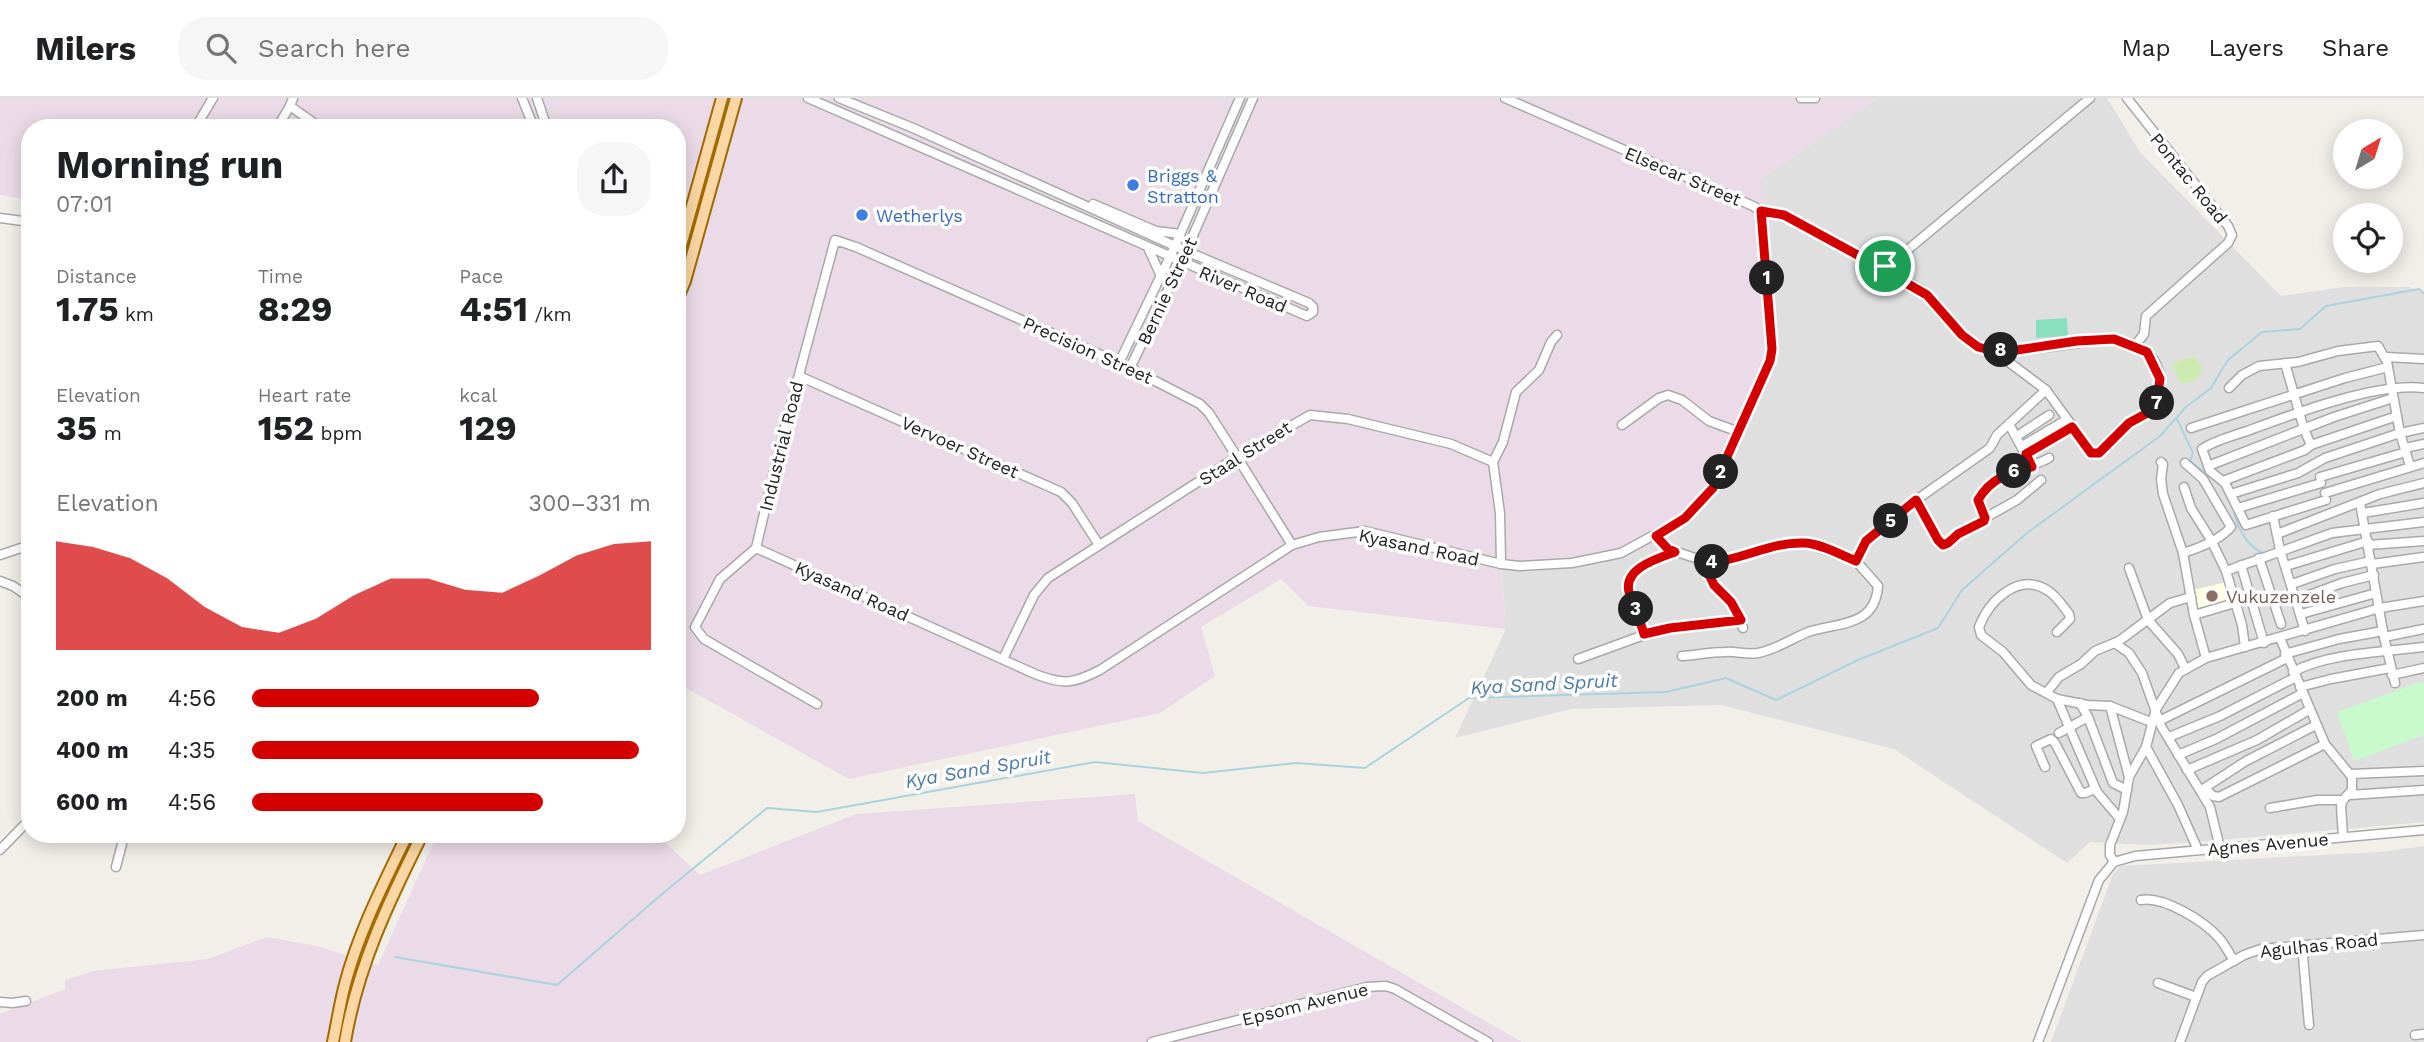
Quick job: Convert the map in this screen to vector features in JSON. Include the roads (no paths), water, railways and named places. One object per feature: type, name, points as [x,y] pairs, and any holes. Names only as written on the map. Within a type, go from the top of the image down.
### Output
[{"type":"main road","points":[[686,228],[720,98]]},
{"type":"main road","points":[[686,277],[736,98]]},
{"type":"main road","points":[[731,114],[743,98]]},
{"type":"main road","points":[[333,1042],[345,984],[357,947],[403,843]]},
{"type":"main road","points":[[345,1042],[369,952],[418,843]]},
{"type":"street","points":[[200,119],[213,98]]},
{"type":"street","points":[[522,98],[530,119]]},
{"type":"street","points":[[537,98],[544,119]]},
{"type":"street","name":"River Road","points":[[808,98],[1169,258],[1307,316],[1313,312],[1309,303],[839,98]]},
{"type":"street","name":"Bernie Street","points":[[1119,363],[1175,246],[1240,98]]},
{"type":"street","name":"Bernie Street","points":[[1130,368],[1181,263],[1253,98]]},
{"type":"street","name":"Elsecar Street","points":[[1505,98],[1761,211],[1784,215],[1863,258],[1885,266],[1894,276],[1927,295],[1968,341],[1994,351],[2046,390],[2089,451],[2096,454],[2133,420],[2155,406],[2161,383],[2158,371],[2147,352],[2133,348]]},
{"type":"street","points":[[1801,98],[1815,98]]},
{"type":"street","points":[[1885,266],[2090,98]]},
{"type":"street","name":"Pontac Road","points":[[2127,98],[2228,226],[2232,235],[2228,243],[2146,316],[2144,334],[2133,348]]},
{"type":"street","points":[[282,119],[292,102],[311,119]]},
{"type":"street","points":[[1076,201],[1107,208],[1156,231],[1180,234]]},
{"type":"street","name":"Kyasand Road","points":[[756,548],[1054,682],[1075,681],[1085,677],[1292,545],[1319,537],[1365,531],[1501,564],[1530,566],[1611,556],[1656,536],[1685,518],[1710,493],[1739,432],[1771,357],[1761,211]]},
{"type":"street","points":[[0,218],[21,221]]},
{"type":"street","name":"Precision Street","points":[[831,258],[835,240],[845,242],[1130,368],[1200,404],[1209,412],[1292,545]]},
{"type":"street","points":[[1147,248],[1154,257],[1161,276]]},
{"type":"street","name":"Industrial Road","points":[[756,548],[831,258]]},
{"type":"street","points":[[1501,564],[1500,513],[1493,462],[1503,442],[1516,393],[1539,370],[1551,342],[1557,335]]},
{"type":"street","points":[[1994,351],[2111,339],[2120,340],[2133,348]]},
{"type":"street","points":[[2229,388],[2250,369],[2298,362],[2328,353],[2375,346],[2380,348],[2386,358],[2400,433],[2410,466]]},
{"type":"street","points":[[2386,358],[2424,359]]},
{"type":"street","points":[[2285,363],[2304,429],[2312,445]]},
{"type":"street","points":[[2191,428],[2388,367]]},
{"type":"street","name":"Vervoer Street","points":[[799,376],[1061,492],[1072,503],[1099,545]]},
{"type":"street","points":[[2424,388],[2299,413],[2203,448],[2202,452],[2212,474],[2223,481],[2231,494],[2246,525],[2424,463]]},
{"type":"street","points":[[1856,561],[1866,541],[1916,500],[1990,448],[1995,437],[2046,390]]},
{"type":"street","points":[[2208,466],[2393,393]]},
{"type":"street","points":[[1622,425],[1659,398],[1668,395],[1678,398],[1709,421],[1739,432]]},
{"type":"street","name":"Staal Street","points":[[1003,659],[1040,587],[1048,578],[1301,419],[1316,414],[1348,419],[1451,444],[1493,462]]},
{"type":"street","points":[[2017,436],[2049,415]]},
{"type":"street","points":[[2223,481],[2312,445],[2397,416]]},
{"type":"street","points":[[2009,424],[2032,467]]},
{"type":"street","points":[[2024,450],[2069,424]]},
{"type":"street","points":[[2231,494],[2314,465],[2325,457],[2424,428]]},
{"type":"street","points":[[2238,508],[2424,444]]},
{"type":"street","points":[[1985,518],[1978,500],[1990,483],[2003,475],[2032,467],[2049,458]]},
{"type":"street","points":[[2161,461],[2162,494],[2183,553],[2194,615],[2206,658]]},
{"type":"street","points":[[2183,553],[2229,531],[2231,526],[2203,479],[2185,463]]},
{"type":"street","points":[[2314,465],[2326,496],[2328,515]]},
{"type":"street","points":[[1916,500],[1943,545],[2017,500],[2041,480]]},
{"type":"street","points":[[2277,534],[2380,494],[2424,483]]},
{"type":"street","points":[[2184,487],[2192,508],[2226,571],[2243,629],[2245,647]]},
{"type":"street","points":[[2360,503],[2392,675]]},
{"type":"street","points":[[2363,513],[2424,503]]},
{"type":"street","points":[[2273,516],[2280,550],[2305,631]]},
{"type":"street","points":[[2226,571],[2332,533],[2424,522]]},
{"type":"street","points":[[1656,536],[1668,549],[1703,562],[1726,560],[1783,545],[1805,543],[1856,561],[1878,589],[1867,612],[1853,623],[1808,632],[1779,647],[1756,653],[1726,652],[1682,656]]},
{"type":"street","points":[[2286,566],[2368,543],[2424,541]]},
{"type":"street","points":[[0,555],[21,548]]},
{"type":"street","points":[[756,548],[720,579],[695,628],[704,639],[817,704]]},
{"type":"street","points":[[1644,634],[1629,593],[1630,583],[1640,568],[1675,552]]},
{"type":"street","points":[[2292,584],[2335,569],[2371,562],[2424,557]]},
{"type":"street","points":[[2259,558],[2281,624]]},
{"type":"street","points":[[1578,659],[1644,634],[1670,628],[1742,624],[1731,602],[1714,585],[1703,562]]},
{"type":"street","points":[[2241,565],[2264,643]]},
{"type":"street","points":[[2129,568],[2148,620],[2178,654],[2185,668]]},
{"type":"street","points":[[2296,600],[2342,583],[2374,575]]},
{"type":"street","points":[[0,581],[21,590]]},
{"type":"street","points":[[2057,632],[2070,619],[2069,614],[2049,591],[2029,584],[2015,587],[2001,595],[1979,627],[1981,635],[2003,652],[2027,682],[2057,699],[2110,706],[2155,721],[2169,737],[2187,770],[2203,789],[2213,796],[2219,797],[2325,744]]},
{"type":"street","points":[[2301,614],[2376,593]]},
{"type":"street","points":[[2047,692],[2059,677],[2081,664],[2095,651],[2116,644],[2170,603],[2191,597]]},
{"type":"street","points":[[2038,1042],[2099,880],[2114,862],[2109,850],[2120,819],[2129,777],[2146,747],[2156,709],[2168,688],[2185,668],[2206,658],[2380,608],[2424,601]]},
{"type":"street","points":[[2194,615],[2235,603]]},
{"type":"street","points":[[2155,721],[2286,656],[2339,639],[2424,629]]},
{"type":"street","points":[[2280,638],[2325,744],[2351,774],[2353,783],[2346,798],[2343,837]]},
{"type":"street","points":[[2116,644],[2126,650],[2137,666],[2156,709]]},
{"type":"street","points":[[2169,737],[2220,716],[2305,667],[2342,658],[2424,648]]},
{"type":"street","points":[[2178,755],[2216,739],[2302,690],[2331,679],[2392,675],[2424,668]]},
{"type":"street","points":[[2057,699],[2095,789],[2120,819]]},
{"type":"street","points":[[2080,704],[2088,717],[2113,783],[2127,790]]},
{"type":"street","points":[[2110,706],[2129,777]]},
{"type":"street","points":[[2187,770],[2257,740],[2309,710]]},
{"type":"street","points":[[2059,733],[2088,717]]},
{"type":"street","points":[[2203,789],[2246,761],[2316,725]]},
{"type":"street","points":[[2045,767],[2036,746],[2051,739],[2081,793],[2095,789]]},
{"type":"street","points":[[2146,747],[2178,805],[2198,850]]},
{"type":"street","points":[[2351,774],[2424,771]]},
{"type":"street","points":[[2203,789],[2220,848]]},
{"type":"street","points":[[2270,808],[2318,800],[2424,790]]},
{"type":"street","points":[[0,850],[21,828]]},
{"type":"street","name":"Agnes Avenue","points":[[2114,862],[2126,857],[2424,830]]},
{"type":"street","points":[[116,867],[122,843]]},
{"type":"street","points":[[2141,900],[2161,901],[2202,923],[2220,939],[2234,961]]},
{"type":"street","name":"Agulhas Road","points":[[2180,1042],[2196,997],[2207,976],[2256,951],[2424,935]]},
{"type":"street","points":[[2302,945],[2309,1025]]},
{"type":"street","points":[[2158,983],[2196,997]]},
{"type":"street","name":"Epsom Avenue","points":[[1152,1042],[1356,989],[1386,986],[1404,993],[1488,1042]]},
{"type":"street","points":[[0,1002],[26,1001]]},
{"type":"waterway","name":"Kya Sand Spruit","points":[[395,957],[557,985],[767,808],[817,812],[1095,762],[1203,773],[1296,763],[1365,768],[1469,698],[1666,692],[1726,678],[1776,700],[1858,660],[1938,628],[1962,590],[2027,533],[2160,436],[2186,407],[2211,388],[2227,361],[2262,332],[2300,329],[2326,306],[2419,289],[2424,293]]},
{"type":"waterway","points":[[2177,419],[2193,453],[2190,461],[2221,485]]},
{"type":"waterway","points":[[2234,508],[2242,533],[2251,545],[2261,552]]},
{"type":"place","name":"Briggs & Stratton","points":[[1133,185]]},
{"type":"place","name":"Wetherlys","points":[[862,215]]},
{"type":"place","name":"Vukuzenzele","points":[[2212,596]]}]
